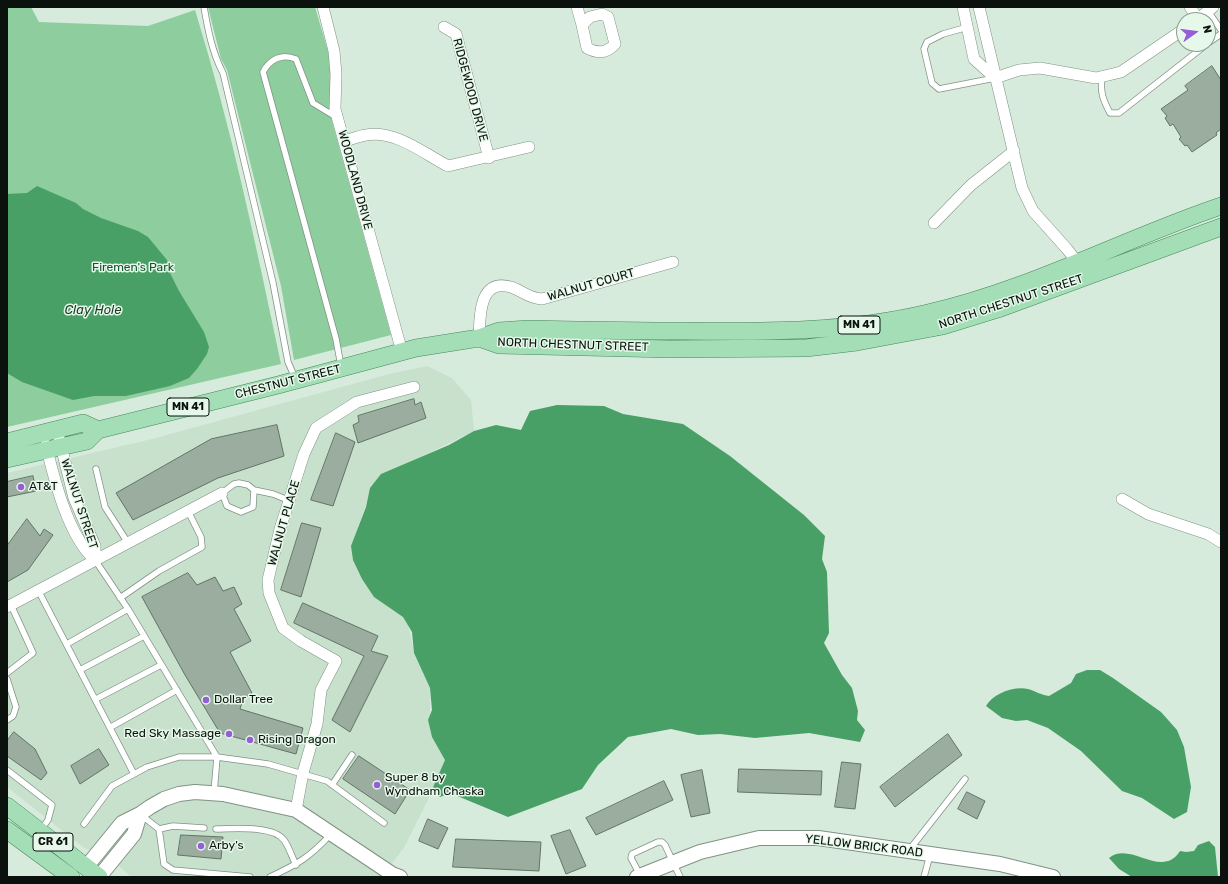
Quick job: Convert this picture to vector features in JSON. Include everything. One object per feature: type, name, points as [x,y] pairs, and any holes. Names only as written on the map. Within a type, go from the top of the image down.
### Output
[{"type":"main road","name":"NORTH CHESTNUT STREET","points":[[479,338],[499,331],[528,329],[717,332],[795,331],[870,323],[928,313],[974,300],[1221,206]]},
{"type":"main road","name":"NORTH CHESTNUT STREET","points":[[479,338],[500,345],[669,349],[806,348],[857,342],[944,326],[998,309],[1221,228]]},
{"type":"main road","name":"CHESTNUT STREET","points":[[7,459],[87,441],[98,430],[296,381],[402,352],[441,343],[479,338]]},
{"type":"main road","points":[[7,442],[83,423],[98,430]]},
{"type":"main road","name":"CR 61","points":[[7,806],[95,873]]},
{"type":"main road","name":"CR 61","points":[[7,830],[30,845],[71,877]]},
{"type":"street","name":"WOODLAND DRIVE","points":[[323,7],[334,51],[336,74],[336,109],[338,119],[402,352]]},
{"type":"street","points":[[577,7],[587,48],[598,52],[610,49],[615,44],[608,17],[603,11],[590,17],[582,25]]},
{"type":"street","points":[[963,7],[974,59],[995,78]]},
{"type":"street","points":[[979,7],[1022,188],[1032,212],[1067,249],[1076,262]]},
{"type":"street","name":"RIDGEWOOD DRIVE","points":[[444,27],[456,34],[489,158]]},
{"type":"street","points":[[995,78],[1019,70],[1040,68],[1074,75],[1096,78],[1102,77],[1121,72],[1176,34]]},
{"type":"street","points":[[345,141],[366,134],[390,136],[419,149],[448,166],[489,158],[529,147]]},
{"type":"street","points":[[934,223],[971,185],[1014,151]]},
{"type":"street","name":"WALNUT COURT","points":[[479,338],[482,300],[486,294],[495,288],[510,287],[532,298],[542,299],[673,262]]},
{"type":"street","name":"WALNUT PLACE","points":[[296,810],[303,773],[317,724],[321,690],[336,661],[301,641],[283,628],[268,593],[268,580],[288,500],[304,454],[316,428],[357,402],[414,387]]},
{"type":"street","name":"WALNUT STREET","points":[[50,431],[61,501],[85,551],[95,560]]},
{"type":"street","points":[[9,606],[222,493]]},
{"type":"street","points":[[1122,499],[1148,514],[1208,534],[1221,542]]},
{"type":"street","points":[[95,873],[122,823],[157,803],[179,794],[195,792],[214,793],[296,810],[392,874],[400,877]]},
{"type":"street","name":"YELLOW BRICK ROAD","points":[[638,876],[700,852],[759,838],[818,838],[1000,864],[1053,877]]},
{"type":"lane","points":[[204,7],[210,40],[216,60],[223,73],[273,283],[288,362],[296,381]]},
{"type":"lane","points":[[1211,9],[1221,30]]},
{"type":"lane","points":[[968,27],[943,34],[927,42],[924,49],[932,83],[939,89],[995,78]]},
{"type":"lane","points":[[1102,77],[1100,92],[1105,103],[1110,113],[1119,113],[1198,52]]},
{"type":"lane","points":[[338,119],[313,103],[296,59],[290,56],[278,57],[268,63],[263,72],[336,339],[342,369]]},
{"type":"lane","points":[[96,469],[105,506],[128,543]]},
{"type":"lane","points":[[254,490],[253,507],[241,512],[227,506],[222,493],[234,484],[239,483],[248,485],[254,490],[274,494],[288,500]]},
{"type":"lane","points":[[120,598],[159,571],[202,547],[201,537],[188,511]]},
{"type":"lane","points":[[95,560],[128,609],[217,757],[214,793]]},
{"type":"lane","points":[[38,590],[111,727],[134,774]]},
{"type":"lane","points":[[7,673],[33,653],[9,606]]},
{"type":"lane","points":[[66,644],[128,609]]},
{"type":"lane","points":[[80,670],[144,636]]},
{"type":"lane","points":[[96,699],[161,665]]},
{"type":"lane","points":[[7,678],[16,707],[13,716],[7,720]]},
{"type":"lane","points":[[111,727],[177,690]]},
{"type":"lane","points":[[332,785],[352,755]]},
{"type":"lane","points":[[84,824],[112,786],[147,767],[179,758],[217,757],[268,764],[327,781],[384,823]]},
{"type":"lane","points":[[7,770],[52,805],[48,820],[30,845]]},
{"type":"lane","points":[[908,851],[965,779]]},
{"type":"lane","points":[[140,814],[159,829],[164,864],[173,870],[250,877]]},
{"type":"lane","points":[[159,829],[173,826],[204,828]]},
{"type":"lane","points":[[216,829],[266,830],[278,834],[284,840],[296,865]]},
{"type":"lane","points":[[270,877],[296,865],[314,853],[332,834]]},
{"type":"lane","points":[[638,876],[631,858],[632,854],[658,842],[662,842],[665,845],[680,877]]},
{"type":"lane","points":[[924,877],[930,855]]},
{"type":"shaded area","points":[[427,366],[452,378],[471,400],[474,431],[410,462],[368,499],[358,527],[389,593],[408,625],[415,656],[430,688],[430,727],[447,762],[404,848],[381,877],[131,877],[119,866],[83,847],[7,787],[7,473],[152,439],[389,374]]},
{"type":"green space","name":"Firemen's Park","points":[[7,7],[31,7],[39,22],[148,26],[195,10],[231,142],[281,364],[7,427]]},
{"type":"green space","points":[[208,7],[315,7],[330,58],[330,106],[332,121],[391,335],[294,360],[281,286],[227,70],[221,59]]},
{"type":"water","name":"Clay Hole","points":[[37,186],[76,203],[83,209],[101,218],[138,231],[148,237],[167,260],[170,273],[204,332],[209,347],[207,354],[189,378],[170,386],[126,396],[94,396],[73,400],[22,382],[7,373],[7,194],[27,193]]},
{"type":"water","points":[[557,405],[604,406],[623,414],[683,424],[730,456],[804,515],[825,536],[822,559],[827,572],[829,633],[824,643],[842,675],[852,688],[858,711],[857,720],[865,730],[860,742],[809,733],[755,738],[720,734],[698,735],[671,729],[628,737],[598,765],[582,789],[508,817],[450,793],[440,797],[431,792],[445,760],[432,737],[428,720],[432,710],[430,688],[414,653],[412,632],[403,617],[374,597],[362,579],[353,560],[351,546],[366,507],[370,488],[381,474],[449,445],[474,431],[496,425],[521,430],[530,411]]},
{"type":"water","points":[[1087,670],[1100,670],[1113,678],[1161,712],[1177,730],[1184,747],[1191,787],[1187,812],[1174,819],[1142,798],[1122,791],[1081,751],[1048,728],[1027,720],[1016,721],[1002,718],[986,706],[993,698],[1004,692],[1022,688],[1049,696],[1071,683],[1076,674]]},
{"type":"water","points":[[1209,841],[1215,847],[1218,877],[1132,877],[1119,869],[1109,858],[1117,854],[1126,853],[1164,862],[1173,859],[1180,851],[1194,851],[1198,845]]},
{"type":"building","points":[[1212,66],[1221,80],[1221,129],[1216,133],[1217,135],[1192,152],[1187,145],[1185,146],[1179,139],[1181,137],[1173,124],[1170,126],[1165,118],[1167,116],[1161,109],[1188,90],[1185,86]]},
{"type":"building","points":[[414,399],[415,405],[421,402],[426,418],[358,443],[353,425],[359,422],[358,416]]},
{"type":"building","points":[[277,425],[284,456],[218,478],[133,520],[116,493],[211,439]]},
{"type":"building","points":[[336,433],[355,442],[333,506],[311,500]]},
{"type":"building","name":"AT&T","points":[[33,476],[36,491],[7,497],[7,482]]},
{"type":"building","points":[[27,519],[40,536],[44,529],[53,535],[28,570],[7,582],[7,546]]},
{"type":"building","points":[[302,523],[321,528],[301,597],[281,590]]},
{"type":"building","points":[[188,573],[197,585],[215,577],[223,591],[234,587],[242,604],[234,609],[251,641],[230,652],[252,693],[243,699],[240,709],[303,728],[296,754],[220,733],[185,675],[142,597]]},
{"type":"building","points":[[303,603],[378,636],[371,651],[388,656],[350,732],[332,720],[364,656],[294,623]]},
{"type":"building","points":[[14,732],[35,749],[47,773],[41,780],[7,756],[7,741]]},
{"type":"building","points":[[948,734],[962,755],[895,807],[880,787]]},
{"type":"building","points":[[99,749],[109,765],[80,784],[71,766]]},
{"type":"building","name":"Super 8 by Wyndham Chaska","points":[[359,756],[410,790],[395,814],[343,779]]},
{"type":"building","points":[[842,762],[861,764],[855,809],[835,807]]},
{"type":"building","points":[[739,769],[822,771],[821,795],[738,792]]},
{"type":"building","points":[[702,770],[710,813],[691,817],[681,775]]},
{"type":"building","points":[[664,781],[673,800],[596,835],[586,818]]},
{"type":"building","points":[[967,792],[985,801],[977,819],[958,809]]},
{"type":"building","points":[[428,819],[448,828],[438,849],[419,841]]},
{"type":"building","points":[[570,830],[586,866],[566,874],[551,836]]},
{"type":"building","name":"Arby's","points":[[181,835],[223,837],[221,859],[178,855]]},
{"type":"building","points":[[456,839],[541,842],[539,871],[453,867]]},
{"type":"place","name":"AT&T","points":[[21,487]]},
{"type":"place","name":"Dollar Tree","points":[[206,700]]},
{"type":"place","name":"Red Sky Massage","points":[[229,734]]},
{"type":"place","name":"Rising Dragon","points":[[250,740]]},
{"type":"place","name":"Super 8 by Wyndham Chaska","points":[[377,785]]},
{"type":"place","name":"Arby's","points":[[201,846]]}]
